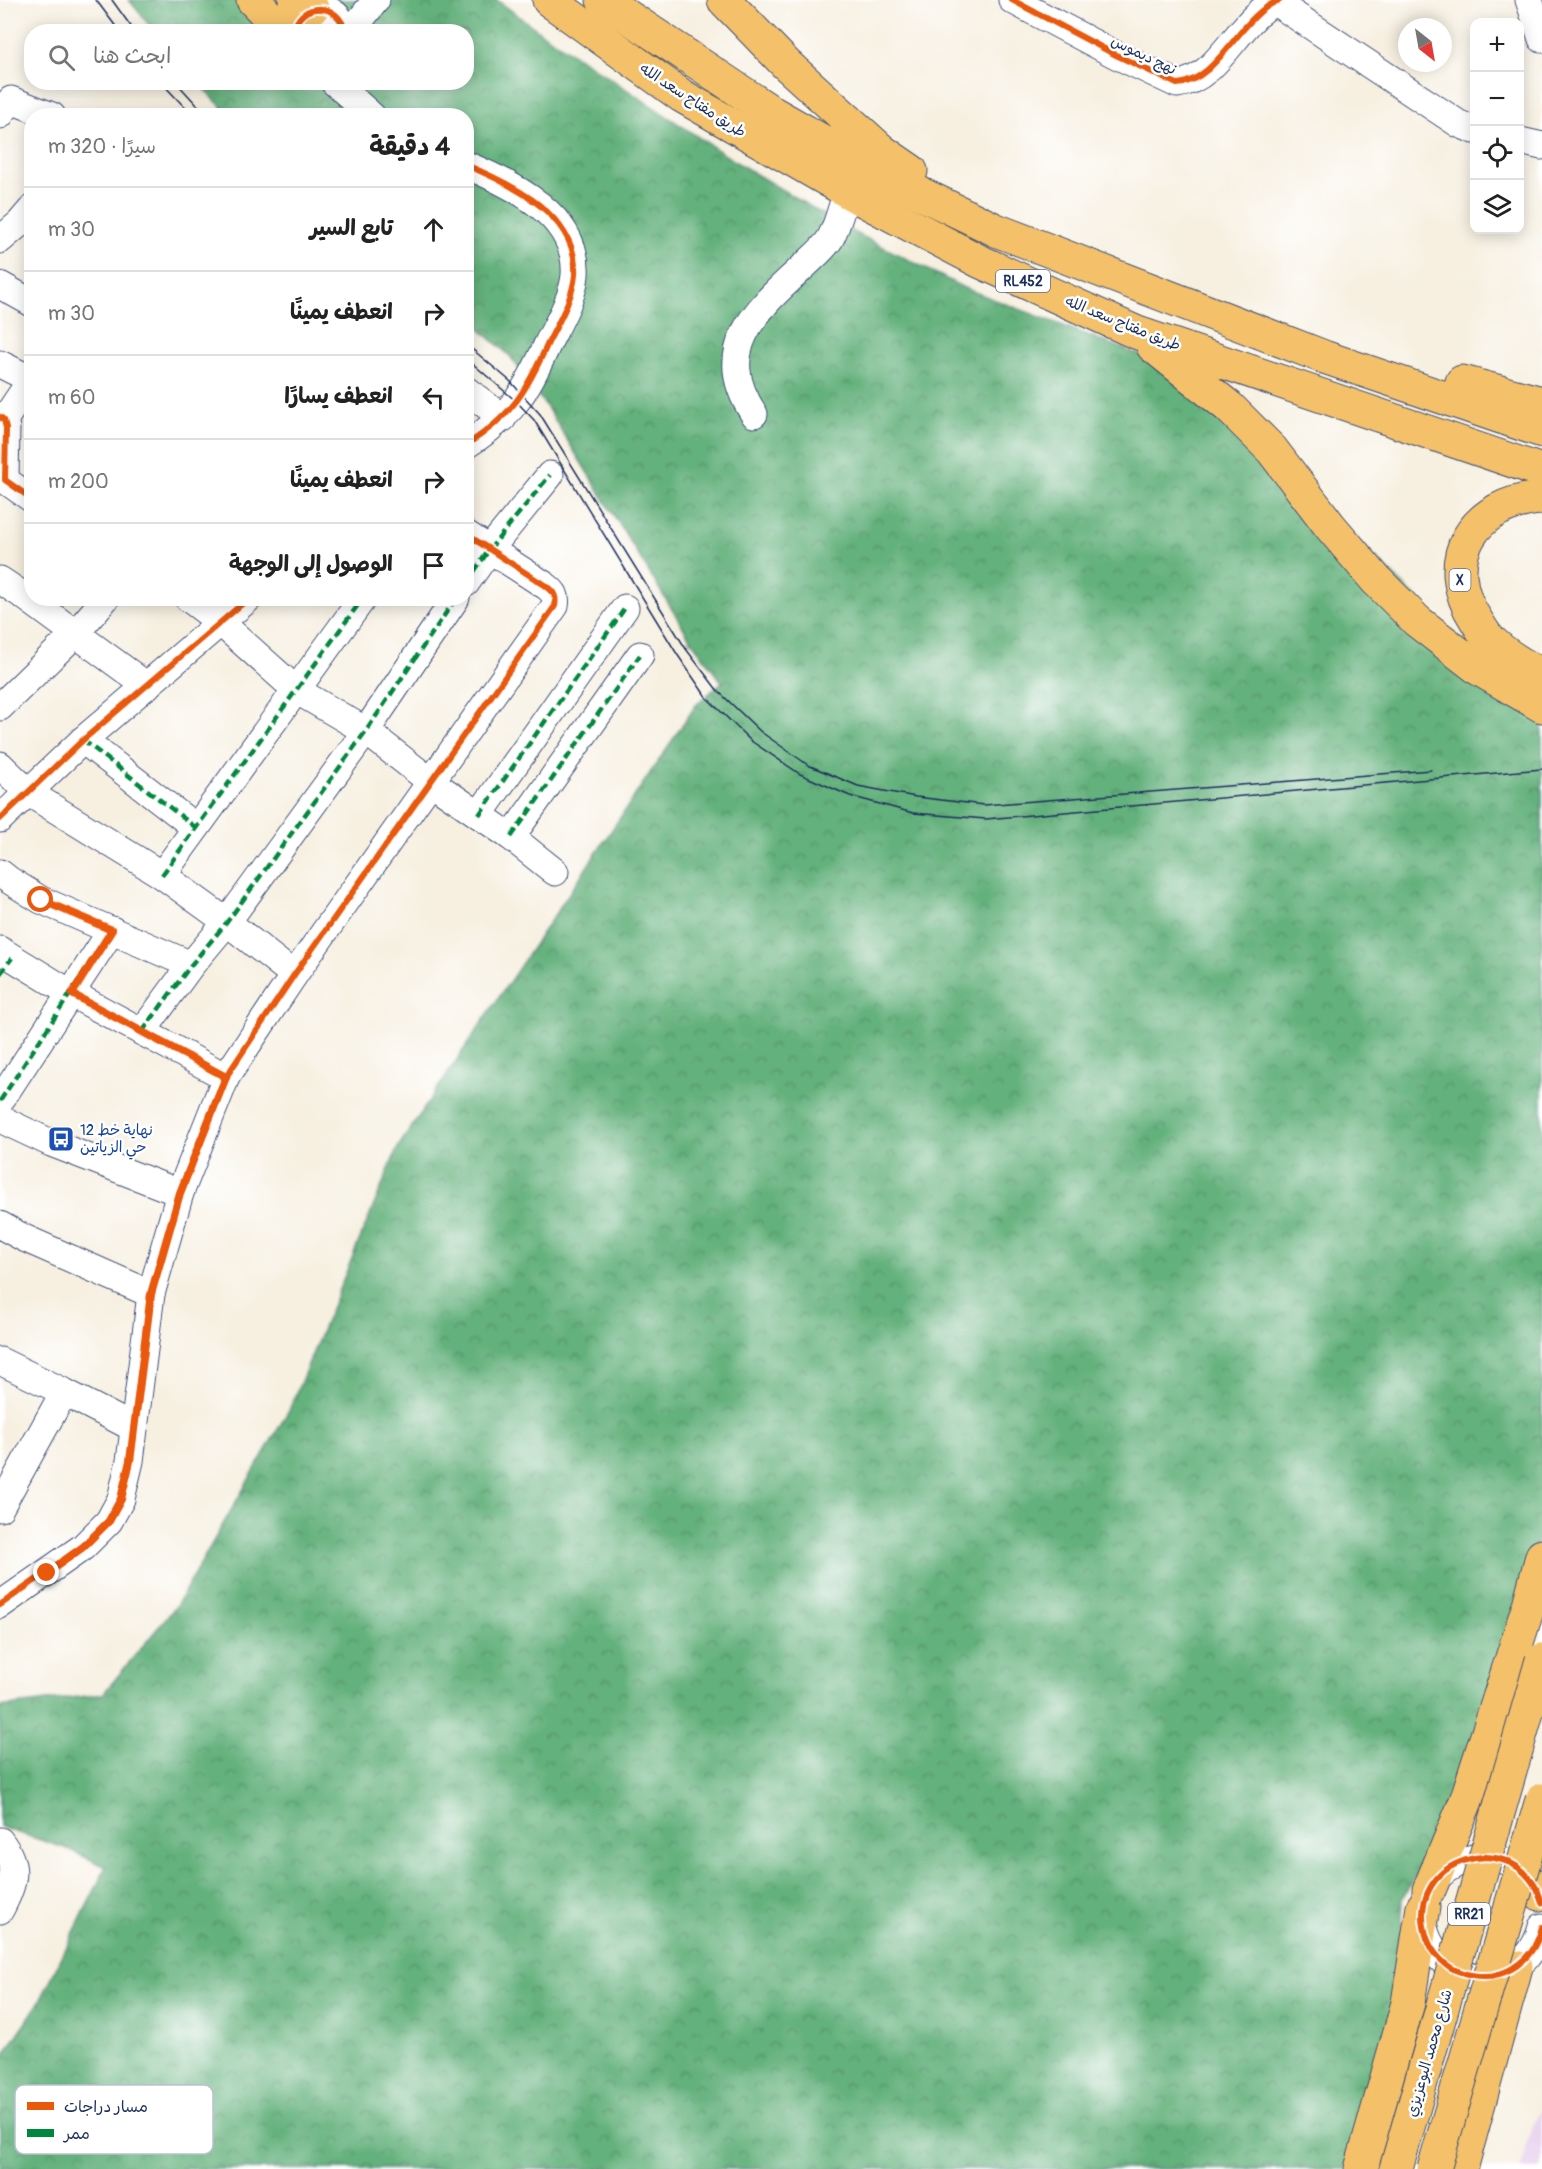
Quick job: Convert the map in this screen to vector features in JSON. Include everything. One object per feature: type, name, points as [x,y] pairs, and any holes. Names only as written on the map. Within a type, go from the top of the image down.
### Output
[{"type":"highway","points":[[254,0],[276,24]]},
{"type":"highway","name":"طريق مفتاح سعد الله","points":[[549,0],[682,96],[847,191],[979,261],[1136,332],[1542,471]]},
{"type":"highway","name":"RL452","points":[[603,0],[773,113],[880,174],[996,230],[1324,357],[1542,431]]},
{"type":"highway","points":[[724,0],[786,64],[882,151],[996,230]]},
{"type":"highway","points":[[1136,332],[1229,407],[1272,450],[1330,526],[1376,579],[1417,621],[1479,669],[1542,706]]},
{"type":"highway","points":[[1324,357],[1430,374],[1542,403]]},
{"type":"highway","name":"X","points":[[1542,498],[1532,498],[1501,507],[1477,524],[1462,550],[1460,580],[1468,607],[1488,638],[1528,669],[1542,674]]},
{"type":"highway","points":[[1361,2169],[1408,2003],[1426,1898],[1466,1802],[1529,1605],[1542,1556]]},
{"type":"highway","name":"شارع محمد البوعزيزي","points":[[1396,2169],[1542,1660]]},
{"type":"highway","name":"RR21","points":[[1434,2169],[1542,1800]]},
{"type":"highway","points":[[1461,2169],[1529,1962]]},
{"type":"street","points":[[355,24],[376,0]]},
{"type":"street","name":"نهج ديموس","points":[[1012,0],[1116,55],[1177,84],[1187,83],[1201,76],[1251,22],[1277,1]]},
{"type":"street","points":[[1529,0],[1542,39]]},
{"type":"street","points":[[1277,1],[1459,124],[1470,128]]},
{"type":"street","points":[[311,9],[330,9],[344,24]]},
{"type":"street","points":[[343,90],[365,108]]},
{"type":"street","points":[[363,90],[370,108]]},
{"type":"street","points":[[4,103],[24,108]]},
{"type":"street","points":[[1524,142],[1542,146]]},
{"type":"street","points":[[474,168],[492,176],[545,209],[562,229],[573,253],[575,276],[570,296],[535,372],[517,402],[503,418],[474,439]]},
{"type":"street","points":[[754,414],[744,400],[736,360],[742,335],[756,313],[821,251],[831,238],[847,191]]},
{"type":"street","points":[[0,285],[24,298]]},
{"type":"street","points":[[0,364],[24,376]]},
{"type":"street","points":[[24,389],[2,418],[3,487],[24,496]]},
{"type":"street","points":[[474,396],[503,418]]},
{"type":"street","points":[[474,572],[550,475]]},
{"type":"street","points":[[0,1605],[83,1547],[109,1521],[121,1499],[130,1461],[151,1294],[180,1193],[226,1077],[294,975],[555,606],[557,599],[554,592],[474,540]]},
{"type":"street","points":[[0,580],[24,596]]},
{"type":"street","points":[[38,606],[147,686]]},
{"type":"street","points":[[5,692],[75,634],[99,606]]},
{"type":"street","points":[[199,606],[220,622],[296,690],[366,731],[430,781],[511,837],[555,872]]},
{"type":"street","points":[[0,819],[83,741],[239,606]]},
{"type":"street","points":[[162,875],[357,606]]},
{"type":"street","points":[[142,1032],[191,965],[227,922],[366,731],[451,606]]},
{"type":"street","points":[[479,815],[625,608]]},
{"type":"street","points":[[511,837],[640,655]]},
{"type":"street","points":[[83,741],[195,827]]},
{"type":"street","points":[[0,765],[29,793],[162,875],[294,975]]},
{"type":"street","points":[[0,873],[41,900],[191,965]]},
{"type":"street","points":[[0,1101],[112,930]]},
{"type":"street","points":[[4,960],[226,1077]]},
{"type":"street","points":[[0,1119],[51,1143],[180,1193]]},
{"type":"street","points":[[0,1226],[151,1294]]},
{"type":"street","points":[[0,1360],[134,1428]]},
{"type":"street","points":[[0,1508],[64,1392]]},
{"type":"street","points":[[0,1841],[7,1850],[13,1866],[12,1888],[0,1910]]},
{"type":"street","points":[[1541,1894],[1530,1878],[1515,1864],[1496,1857],[1476,1856],[1457,1862],[1441,1873],[1426,1898],[1423,1927],[1430,1945],[1442,1961],[1459,1972],[1478,1977],[1498,1975],[1529,1962],[1542,1928]]},
{"type":"shaded area","points":[[1542,2106],[1542,2169],[1520,2169],[1533,2126]]},
{"type":"green space","points":[[129,0],[497,0],[539,31],[736,162],[842,226],[964,288],[1148,358],[1261,446],[1542,720],[1542,1526],[1462,1791],[1403,1898],[1398,2004],[1346,2169],[0,2169],[0,2061],[40,2001],[106,1867],[68,1849],[0,1827],[0,1707],[103,1694],[176,1606],[290,1408],[398,1147],[696,705],[722,682],[691,640],[548,409],[510,356],[474,324],[474,108],[223,108],[205,90],[474,90],[474,24],[148,24]]},
{"type":"tram line","points":[[96,0],[114,24]]},
{"type":"tram line","points":[[112,0],[129,24]]},
{"type":"tram line","points":[[169,90],[185,108]]},
{"type":"tram line","points":[[183,90],[200,108]]},
{"type":"tram line","points":[[474,351],[510,381],[540,414],[686,649],[718,691],[761,732],[808,765],[858,786],[916,797],[984,805],[1431,770]]},
{"type":"tram line","points":[[474,365],[534,420],[677,654],[707,698],[751,741],[800,774],[850,796],[913,813],[986,819],[1542,769]]},
{"type":"marked path","points":[[474,572],[550,475]]},
{"type":"marked path","points":[[162,875],[357,606]]},
{"type":"marked path","points":[[142,1032],[191,965],[227,922],[366,731],[451,606]]},
{"type":"marked path","points":[[479,815],[625,608]]},
{"type":"marked path","points":[[511,837],[640,655]]},
{"type":"marked path","points":[[83,740],[195,827]]},
{"type":"marked path","points":[[0,1101],[112,930]]},
{"type":"marked path","points":[[0,974],[12,958]]},
{"type":"cycle path","points":[[1012,0],[1116,55],[1177,84],[1192,80],[1206,71],[1253,18],[1266,7],[1280,0]]},
{"type":"cycle path","points":[[296,24],[303,15],[311,10],[319,9],[328,10],[343,24]]},
{"type":"cycle path","points":[[474,169],[522,193],[554,219],[566,236],[573,254],[575,275],[564,310],[525,389],[495,424],[474,440]]},
{"type":"cycle path","points":[[0,417],[4,420],[6,428],[5,480],[24,493]]},
{"type":"cycle path","points":[[0,1605],[83,1547],[109,1521],[121,1499],[130,1461],[151,1294],[180,1193],[226,1077],[294,975],[555,606],[556,600],[549,588],[474,539]]},
{"type":"cycle path","points":[[0,819],[83,740],[240,606]]},
{"type":"cycle path","points":[[1542,1903],[1529,1878],[1511,1863],[1488,1857],[1466,1860],[1445,1870],[1430,1887],[1423,1910],[1427,1938],[1436,1954],[1455,1970],[1475,1975],[1488,1976],[1512,1969],[1530,1952],[1542,1927]]},
{"type":"place","name":"نهاية خط 12 حي الزياتين","points":[[61,1139]]},
{"type":"route","points":[[41,900],[112,930],[72,994],[226,1077],[180,1193],[151,1294],[130,1461],[121,1499],[109,1521],[83,1547],[47,1573]]}]
